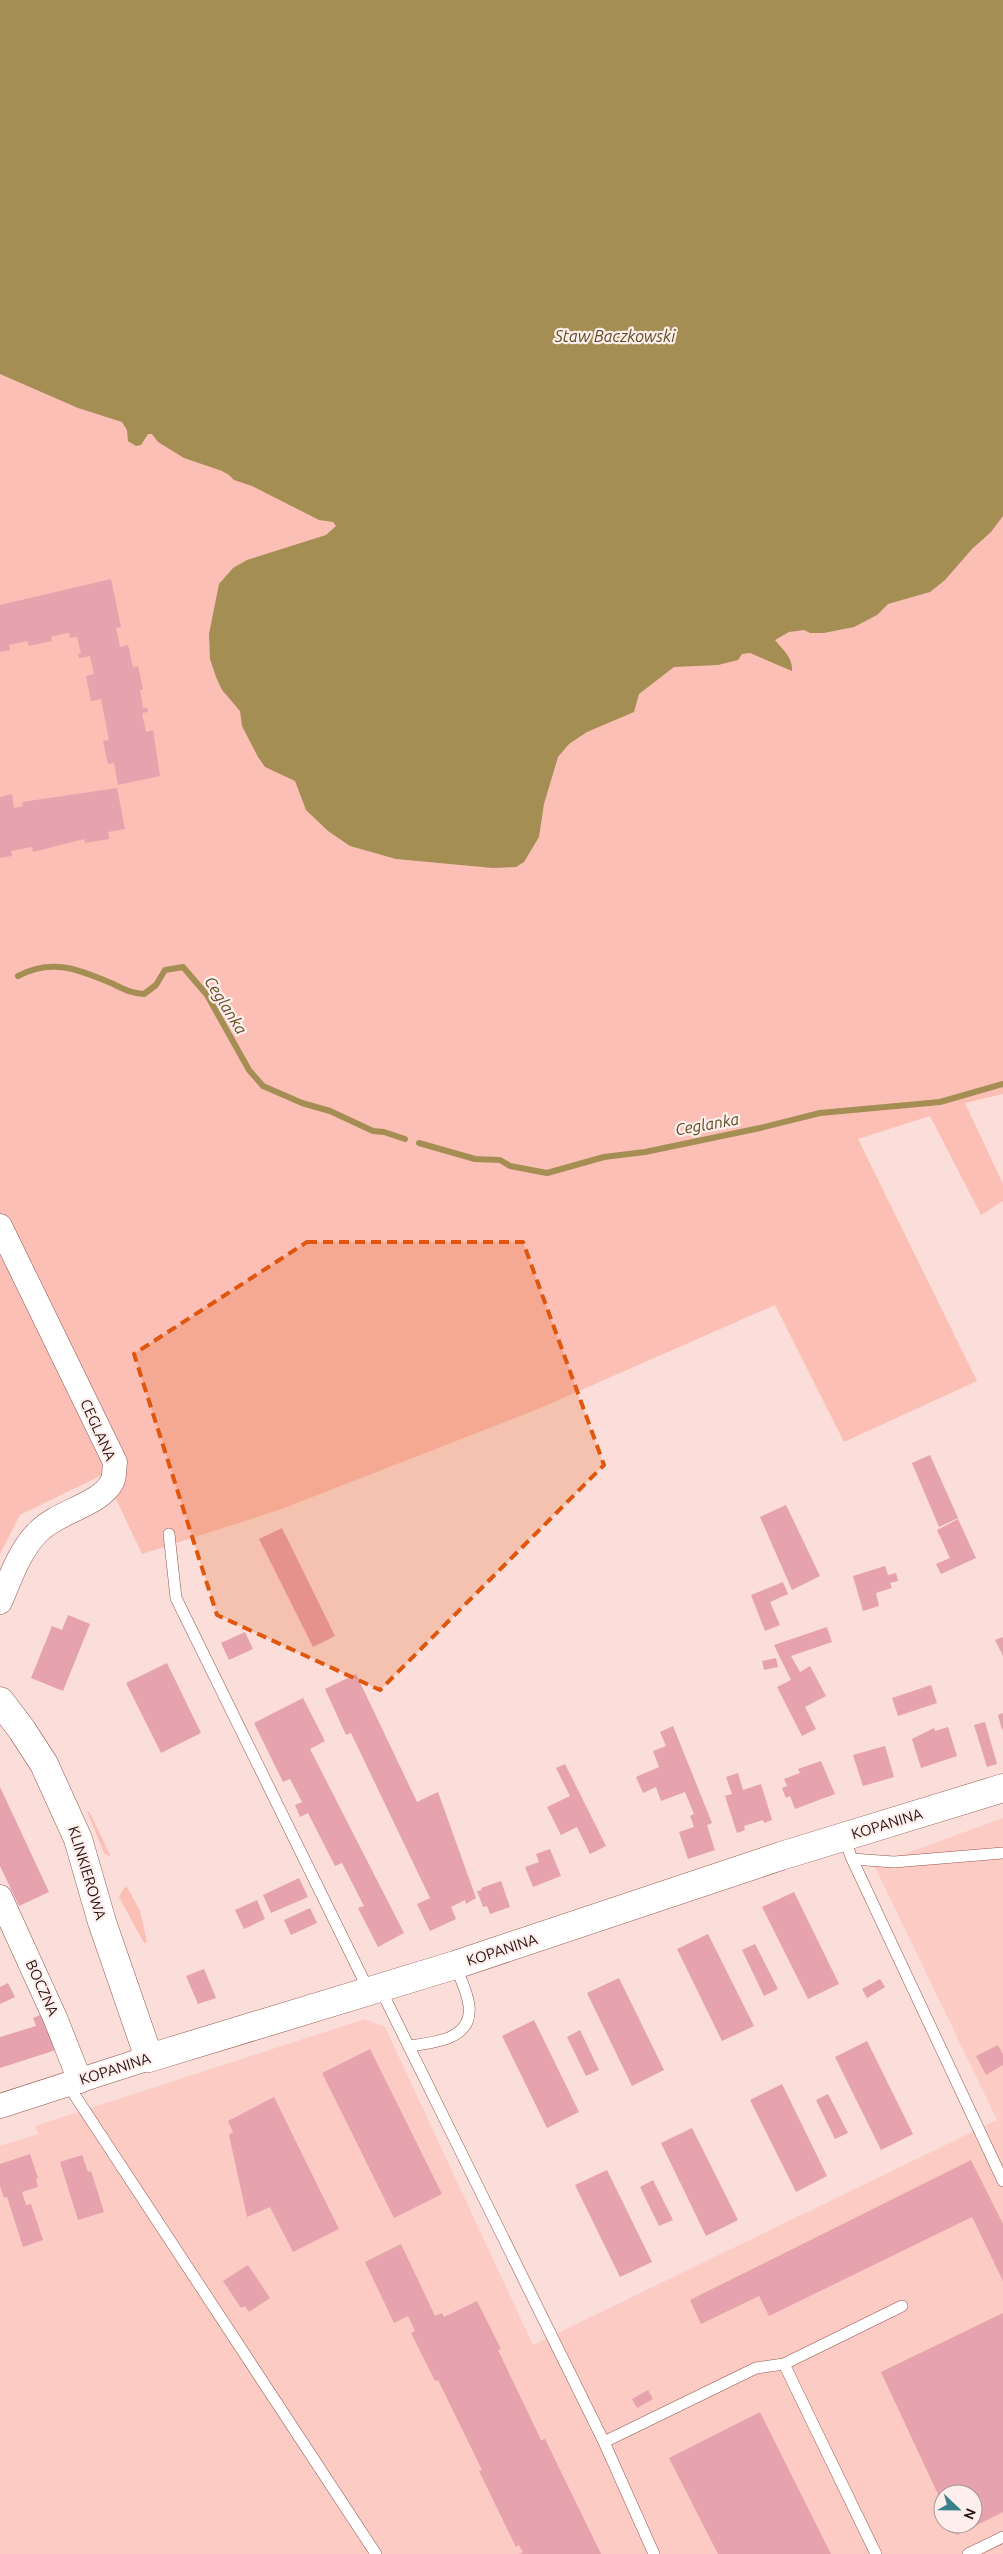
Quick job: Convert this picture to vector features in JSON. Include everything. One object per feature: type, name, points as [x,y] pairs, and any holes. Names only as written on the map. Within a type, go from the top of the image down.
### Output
[{"type":"street","name":"CEGLANA","points":[[0,1226],[115,1462],[113,1481],[99,1497],[66,1512],[38,1531],[19,1560],[0,1602]]},
{"type":"street","name":"KLINKIEROWA","points":[[0,1701],[44,1764],[78,1839],[102,1922],[150,2058]]},
{"type":"street","name":"KOPANINA","points":[[0,2106],[455,1965],[781,1856],[848,1849],[1003,1788]]},
{"type":"street","name":"BOCZNA","points":[[0,1898],[56,2020],[74,2083]]},
{"type":"lane","points":[[169,1534],[176,1598],[374,1990],[408,2046],[604,2442],[654,2554]]},
{"type":"lane","points":[[848,1849],[894,1862],[1003,1853]]},
{"type":"lane","points":[[848,1849],[1003,2181]]},
{"type":"lane","points":[[408,2046],[445,2039],[458,2033],[466,2025],[469,2006],[455,1965]]},
{"type":"lane","points":[[74,2083],[376,2554]]},
{"type":"lane","points":[[604,2442],[756,2368],[784,2364],[902,2306]]},
{"type":"lane","points":[[784,2364],[876,2554]]},
{"type":"lane","points":[[968,2554],[1003,2537]]},
{"type":"highlighted area","points":[[307,1242],[523,1242],[604,1465],[380,1690],[217,1615],[134,1354]]},
{"type":"shaded area","points":[[0,0],[1003,0],[1003,1094],[965,1103],[1003,1184],[1003,1201],[981,1215],[930,1116],[858,1139],[977,1381],[844,1442],[775,1305],[538,1409],[279,1510],[142,1554],[104,1474],[20,1515],[0,1554]]},
{"type":"shaded area","points":[[87,1811],[90,1813],[111,1857],[104,1853]]},
{"type":"shaded area","points":[[1003,1818],[1003,2554],[0,2554],[0,2146],[38,2134],[35,2126],[365,2019],[385,2027],[533,2345],[997,2120],[874,1865]]},
{"type":"shaded area","points":[[127,1887],[140,1911],[147,1942],[144,1943],[119,1897],[124,1888]]},
{"type":"water","name":"Staw Baczkowski","points":[[0,0],[1003,0],[1003,516],[991,532],[972,549],[945,580],[930,592],[888,604],[877,615],[854,627],[824,633],[810,633],[804,630],[789,632],[775,640],[789,657],[792,671],[750,653],[742,654],[738,660],[718,665],[674,667],[639,694],[634,712],[587,732],[569,744],[558,757],[544,804],[539,837],[524,862],[516,867],[493,868],[396,859],[350,846],[328,831],[306,810],[295,781],[265,767],[242,726],[240,711],[222,690],[210,659],[209,634],[219,584],[233,568],[247,560],[326,535],[336,526],[333,522],[319,520],[252,486],[234,480],[222,471],[184,458],[158,442],[152,434],[148,434],[141,445],[136,446],[128,441],[127,430],[122,422],[78,408],[0,374]]},
{"type":"building","points":[[111,579],[121,627],[116,628],[120,647],[128,645],[133,667],[138,666],[143,689],[140,690],[143,708],[147,708],[148,712],[142,713],[146,732],[153,730],[160,776],[118,785],[114,763],[108,764],[103,741],[109,740],[101,699],[91,701],[86,676],[94,674],[90,656],[79,658],[78,654],[81,654],[77,637],[70,638],[69,633],[62,634],[51,637],[52,641],[29,646],[27,641],[9,645],[10,650],[0,652],[0,605]]},
{"type":"building","points":[[117,788],[125,829],[108,832],[109,839],[85,843],[84,839],[33,852],[32,847],[11,851],[12,856],[0,858],[0,797],[12,794],[14,808],[23,806],[22,802]]},
{"type":"building","points":[[930,1455],[958,1518],[939,1527],[912,1463]]},
{"type":"building","points":[[786,1505],[820,1576],[792,1590],[760,1517]]},
{"type":"building","points":[[958,1519],[976,1558],[941,1574],[936,1564],[950,1558],[937,1530]]},
{"type":"building","points":[[282,1528],[335,1636],[313,1647],[259,1539]]},
{"type":"building","points":[[885,1566],[888,1575],[896,1573],[898,1581],[890,1583],[892,1588],[876,1593],[879,1606],[863,1611],[853,1576]]},
{"type":"building","points":[[783,1582],[788,1594],[770,1602],[780,1625],[765,1631],[751,1595]]},
{"type":"building","points":[[68,1615],[90,1624],[63,1691],[31,1678],[52,1626],[62,1630]]},
{"type":"building","points":[[827,1627],[832,1642],[791,1656],[800,1672],[810,1666],[826,1696],[805,1707],[816,1729],[802,1736],[777,1687],[791,1680],[774,1645]]},
{"type":"building","points":[[245,1632],[253,1649],[229,1660],[221,1643]]},
{"type":"building","points":[[1003,1637],[1003,1656],[995,1640]]},
{"type":"building","points":[[776,1658],[778,1667],[764,1670],[762,1661]]},
{"type":"building","points":[[167,1663],[201,1733],[161,1753],[126,1683]]},
{"type":"building","points":[[356,1674],[417,1802],[438,1792],[476,1898],[466,1904],[465,1900],[451,1907],[456,1919],[430,1931],[417,1904],[430,1898],[351,1733],[346,1735],[325,1689]]},
{"type":"building","points":[[931,1685],[937,1703],[898,1716],[892,1698]]},
{"type":"building","points":[[303,1698],[325,1741],[310,1749],[404,1933],[378,1947],[358,1908],[364,1906],[342,1863],[335,1866],[308,1813],[300,1817],[295,1805],[302,1802],[290,1779],[283,1782],[254,1723]]},
{"type":"building","points":[[1003,1713],[1003,1729],[1002,1730],[998,1715]]},
{"type":"building","points":[[985,1722],[997,1764],[987,1767],[974,1725]]},
{"type":"building","points":[[673,1726],[712,1823],[707,1825],[715,1850],[688,1859],[679,1832],[694,1827],[690,1816],[694,1814],[685,1792],[661,1801],[656,1787],[643,1793],[636,1777],[659,1767],[653,1751],[666,1746],[660,1732]]},
{"type":"building","points":[[948,1727],[957,1756],[921,1768],[912,1739],[934,1728],[935,1731]]},
{"type":"building","points":[[885,1746],[894,1777],[863,1786],[853,1755]]},
{"type":"building","points":[[821,1761],[835,1794],[795,1809],[790,1796],[786,1798],[782,1788],[787,1786],[784,1779],[800,1773],[798,1769]]},
{"type":"building","points":[[565,1764],[606,1846],[590,1854],[577,1827],[561,1835],[547,1807],[570,1796],[556,1768]]},
{"type":"building","points":[[738,1773],[743,1790],[761,1784],[772,1820],[764,1823],[763,1820],[744,1826],[745,1830],[737,1833],[725,1796],[732,1794],[726,1777]]},
{"type":"building","points":[[0,1787],[49,1892],[19,1906],[0,1866]]},
{"type":"building","points":[[550,1849],[561,1876],[533,1887],[525,1867],[539,1862],[536,1854]]},
{"type":"building","points":[[299,1878],[308,1897],[271,1913],[263,1895]]},
{"type":"building","points":[[501,1881],[510,1907],[490,1914],[487,1906],[483,1907],[477,1891]]},
{"type":"building","points":[[794,1892],[839,1984],[808,1999],[762,1907]]},
{"type":"building","points":[[257,1900],[265,1919],[244,1929],[235,1910]]},
{"type":"building","points":[[310,1908],[317,1923],[291,1935],[284,1920]]},
{"type":"building","points":[[708,1934],[754,2026],[722,2041],[677,1949]]},
{"type":"building","points":[[755,1944],[778,1989],[764,1996],[742,1950]]},
{"type":"building","points":[[204,1969],[216,1998],[198,2004],[186,1976]]},
{"type":"building","points":[[619,1978],[664,2070],[632,2086],[587,1993]]},
{"type":"building","points":[[880,1979],[885,1987],[867,1998],[862,1989]]},
{"type":"building","points":[[8,1983],[15,1997],[0,2004],[0,1987]]},
{"type":"building","points":[[45,2013],[59,2049],[0,2068],[0,2037],[36,2026],[33,2018]]},
{"type":"building","points":[[534,2020],[579,2112],[547,2128],[502,2036]]},
{"type":"building","points":[[580,2030],[599,2070],[586,2076],[567,2037]]},
{"type":"building","points":[[867,2041],[913,2134],[881,2150],[835,2057]]},
{"type":"building","points":[[998,2045],[1003,2054],[1003,2065],[986,2075],[976,2056]]},
{"type":"building","points":[[370,2049],[442,2194],[394,2218],[322,2073]]},
{"type":"building","points":[[782,2084],[827,2176],[796,2192],[750,2100]]},
{"type":"building","points":[[828,2094],[848,2133],[835,2139],[816,2100]]},
{"type":"building","points":[[274,2097],[339,2229],[293,2252],[270,2207],[247,2217],[229,2135],[233,2132],[228,2121]]},
{"type":"building","points":[[692,2128],[738,2220],[706,2236],[661,2143]]},
{"type":"building","points":[[30,2154],[38,2178],[36,2179],[38,2187],[22,2192],[26,2205],[31,2204],[43,2240],[23,2247],[7,2197],[4,2198],[0,2186],[0,2164]]},
{"type":"building","points":[[82,2155],[88,2172],[91,2171],[104,2212],[78,2220],[60,2162]]},
{"type":"building","points":[[971,2160],[1003,2224],[1003,2281],[972,2217],[769,2316],[759,2296],[701,2324],[690,2300]]},
{"type":"building","points":[[607,2170],[652,2262],[620,2277],[575,2185]]},
{"type":"building","points":[[653,2180],[673,2220],[659,2226],[640,2187]]},
{"type":"building","points":[[401,2244],[435,2316],[442,2313],[444,2317],[477,2301],[501,2349],[498,2350],[541,2440],[545,2439],[601,2554],[519,2554],[523,2552],[519,2545],[516,2547],[479,2471],[482,2470],[438,2380],[435,2381],[411,2333],[415,2331],[408,2316],[394,2323],[365,2262]]},
{"type":"building","points":[[248,2265],[270,2298],[249,2312],[245,2306],[241,2308],[223,2281]]},
{"type":"building","points":[[1003,2313],[1003,2512],[983,2522],[983,2484],[933,2484],[881,2372]]},
{"type":"building","points":[[648,2390],[653,2399],[637,2408],[632,2399]]},
{"type":"building","points":[[760,2412],[831,2554],[718,2554],[669,2458]]},
{"type":"waterway","name":"Ceglanka","points":[[18,976],[42,968],[64,968],[87,973],[131,992],[144,994],[156,985],[165,970],[183,967],[207,995],[249,1070],[263,1086],[302,1103],[330,1111],[373,1131],[384,1132],[405,1139]]},
{"type":"waterway","name":"Ceglanka","points":[[419,1143],[475,1159],[500,1160],[510,1166],[547,1173],[604,1157],[645,1152],[760,1128],[820,1113],[940,1102],[1003,1084]]}]
